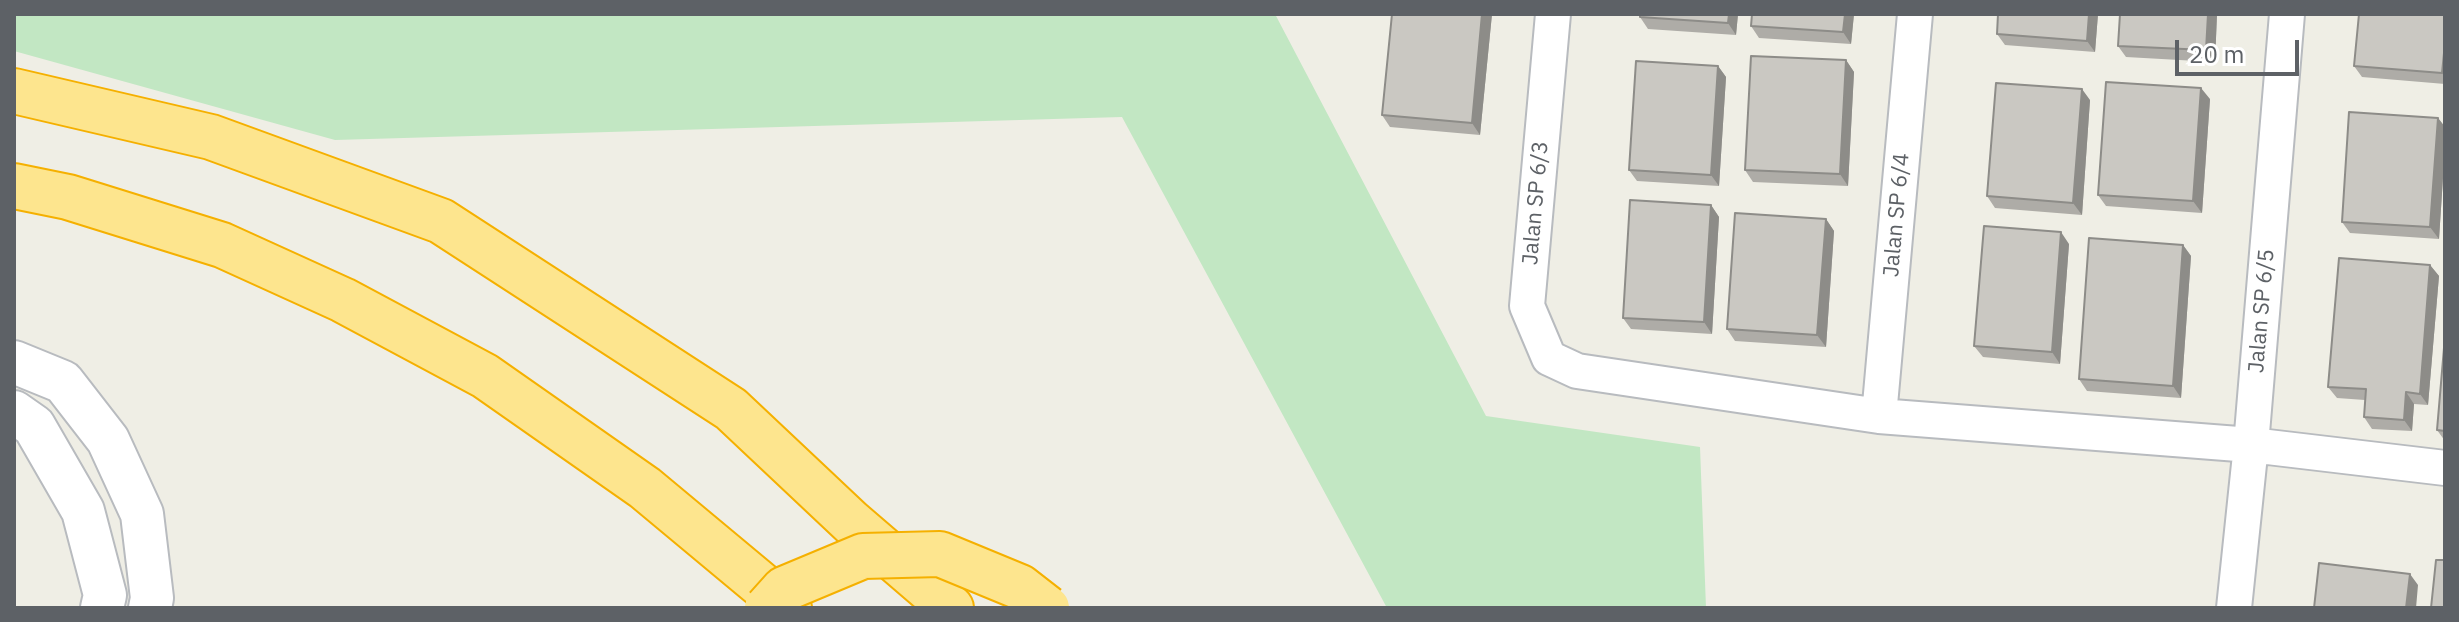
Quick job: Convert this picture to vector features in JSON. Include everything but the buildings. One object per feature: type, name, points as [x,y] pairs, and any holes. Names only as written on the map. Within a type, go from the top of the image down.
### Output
[{"type":"highway","points":[[14,91],[211,137],[441,221],[731,409],[851,522],[951,608]]},
{"type":"highway","points":[[14,186],[68,197],[222,245],[343,300],[485,376],[645,488],[789,608]]},
{"type":"highway","points":[[767,608],[784,589],[863,556],[940,554],[1020,587],[1047,608]]},
{"type":"street","name":"Jalan SP 6/3","points":[[1553,14],[1527,306],[1549,358],[1577,371],[1879,416]]},
{"type":"street","name":"Jalan SP 6/4","points":[[1879,416],[1915,14]]},
{"type":"street","name":"Jalan SP 6/5","points":[[2234,608],[2251,445],[2287,14]]},
{"type":"street","points":[[14,362],[63,382],[108,440],[142,514],[152,598],[150,608]]},
{"type":"street","points":[[14,412],[34,426],[83,511],[105,595],[102,608]]},
{"type":"street","points":[[1879,416],[2251,445],[2445,468]]},
{"type":"green space","points":[[14,14],[1275,14],[1486,416],[1700,447],[1706,608],[1387,608],[1122,117],[335,140],[14,51]]}]
